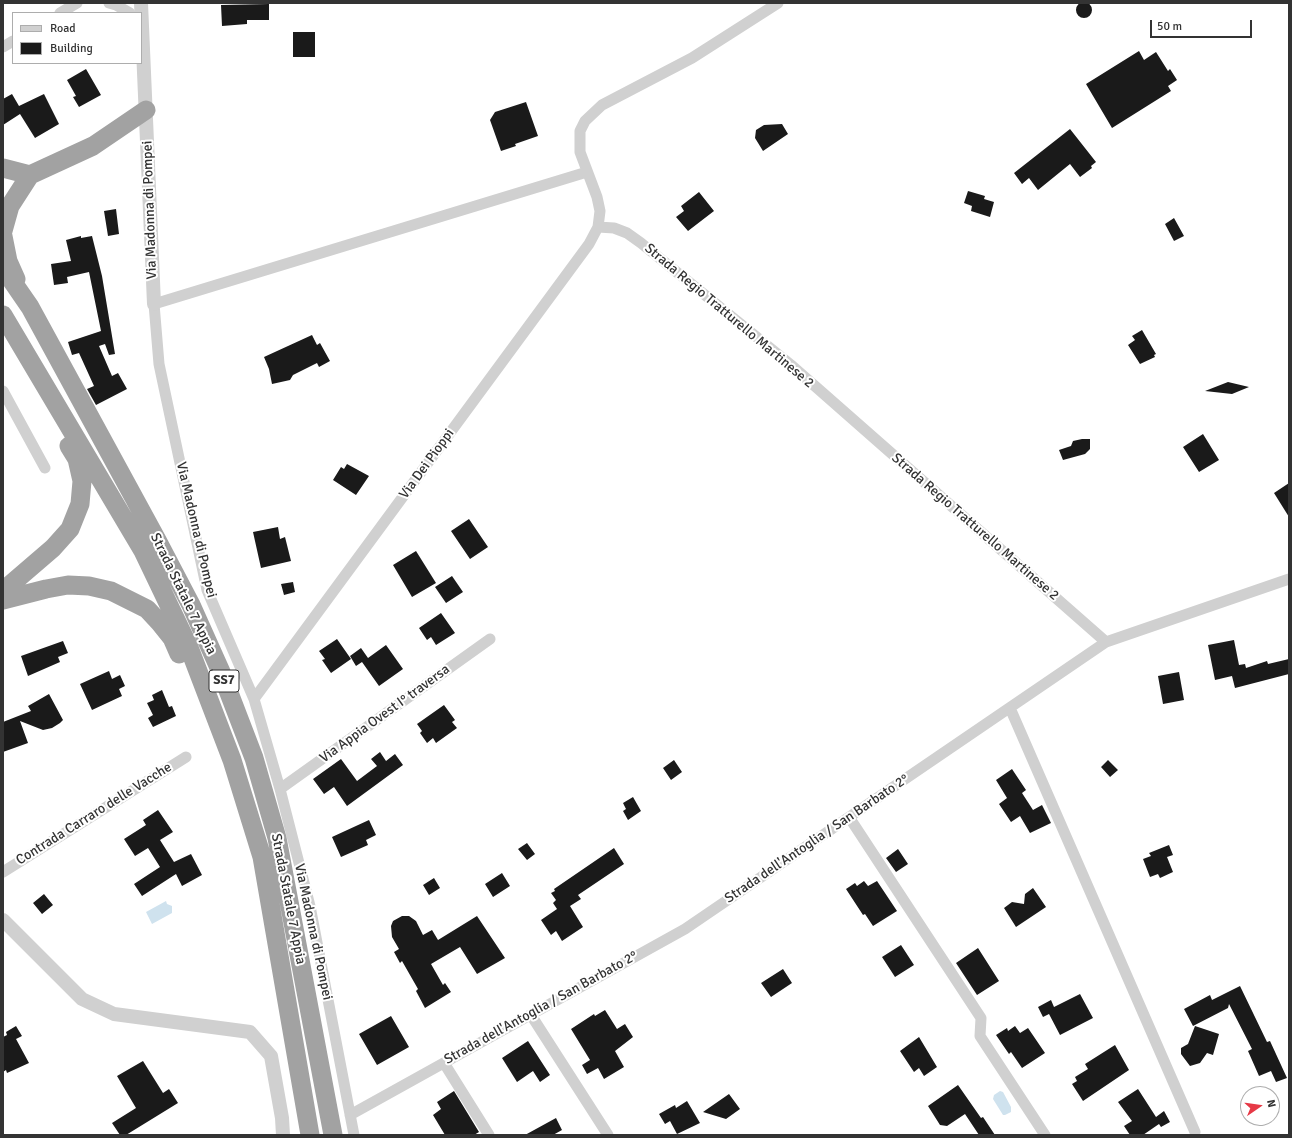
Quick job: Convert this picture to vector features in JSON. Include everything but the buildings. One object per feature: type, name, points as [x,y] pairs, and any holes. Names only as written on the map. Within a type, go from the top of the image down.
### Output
[{"type":"highway","points":[[3,231],[10,206],[30,175],[93,146],[146,110]]},
{"type":"highway","points":[[3,168],[30,175]]},
{"type":"highway","points":[[3,236],[8,261],[30,307]]},
{"type":"highway","name":"Strada Statale 7 Appia","points":[[3,268],[30,307],[191,605],[221,672],[254,758],[277,838],[333,1135]]},
{"type":"highway","name":"Strada Statale 7 Appia","points":[[3,315],[146,558],[188,645],[232,760],[262,858],[310,1135]]},
{"type":"highway","points":[[3,321],[77,459],[82,481],[80,504],[70,529],[53,548],[3,591]]},
{"type":"highway","points":[[3,600],[46,588],[68,585],[89,586],[111,591],[147,609],[172,638],[211,727],[232,760]]},
{"type":"street","points":[[62,12],[77,3]]},
{"type":"street","points":[[109,3],[128,12]]},
{"type":"street","points":[[598,227],[600,211],[597,197],[586,172],[580,152],[580,131],[592,113],[616,97],[692,58],[778,3]]},
{"type":"street","name":"Via Madonna di Pompei","points":[[142,37],[154,304],[159,364],[207,590],[254,699],[280,789],[310,906],[354,1135]]},
{"type":"street","points":[[3,47],[12,42]]},
{"type":"street","points":[[154,304],[586,172]]},
{"type":"street","name":"Strada Regio Tratturello Martinese 2","points":[[598,227],[614,228],[627,233],[641,243],[796,370],[1106,642]]},
{"type":"street","name":"Via Dei Pioppi","points":[[254,699],[589,244],[598,227]]},
{"type":"street","points":[[3,391],[45,468]]},
{"type":"street","name":"Strada dell'Antoglia / San Barbato 2°","points":[[350,1115],[685,929],[1106,642],[1289,579]]},
{"type":"street","name":"Via Appia Ovest I° traversa","points":[[280,789],[490,639]]},
{"type":"street","points":[[1010,708],[1195,1132]]},
{"type":"street","name":"Contrada Carraro delle Vacche","points":[[3,872],[186,757]]},
{"type":"street","points":[[849,817],[981,1018],[980,1036],[1045,1135]]},
{"type":"street","points":[[3,920],[82,999],[114,1014],[250,1032],[271,1056],[282,1118],[283,1135]]},
{"type":"street","points":[[530,1015],[608,1135]]},
{"type":"street","points":[[444,1063],[489,1135]]},
{"type":"water","points":[[166,901],[167,904],[172,906],[172,913],[152,924],[146,912]]},
{"type":"water","points":[[1000,1091],[1003,1092],[1011,1107],[1011,1112],[1005,1115],[1003,1115],[993,1099],[994,1095]]}]
